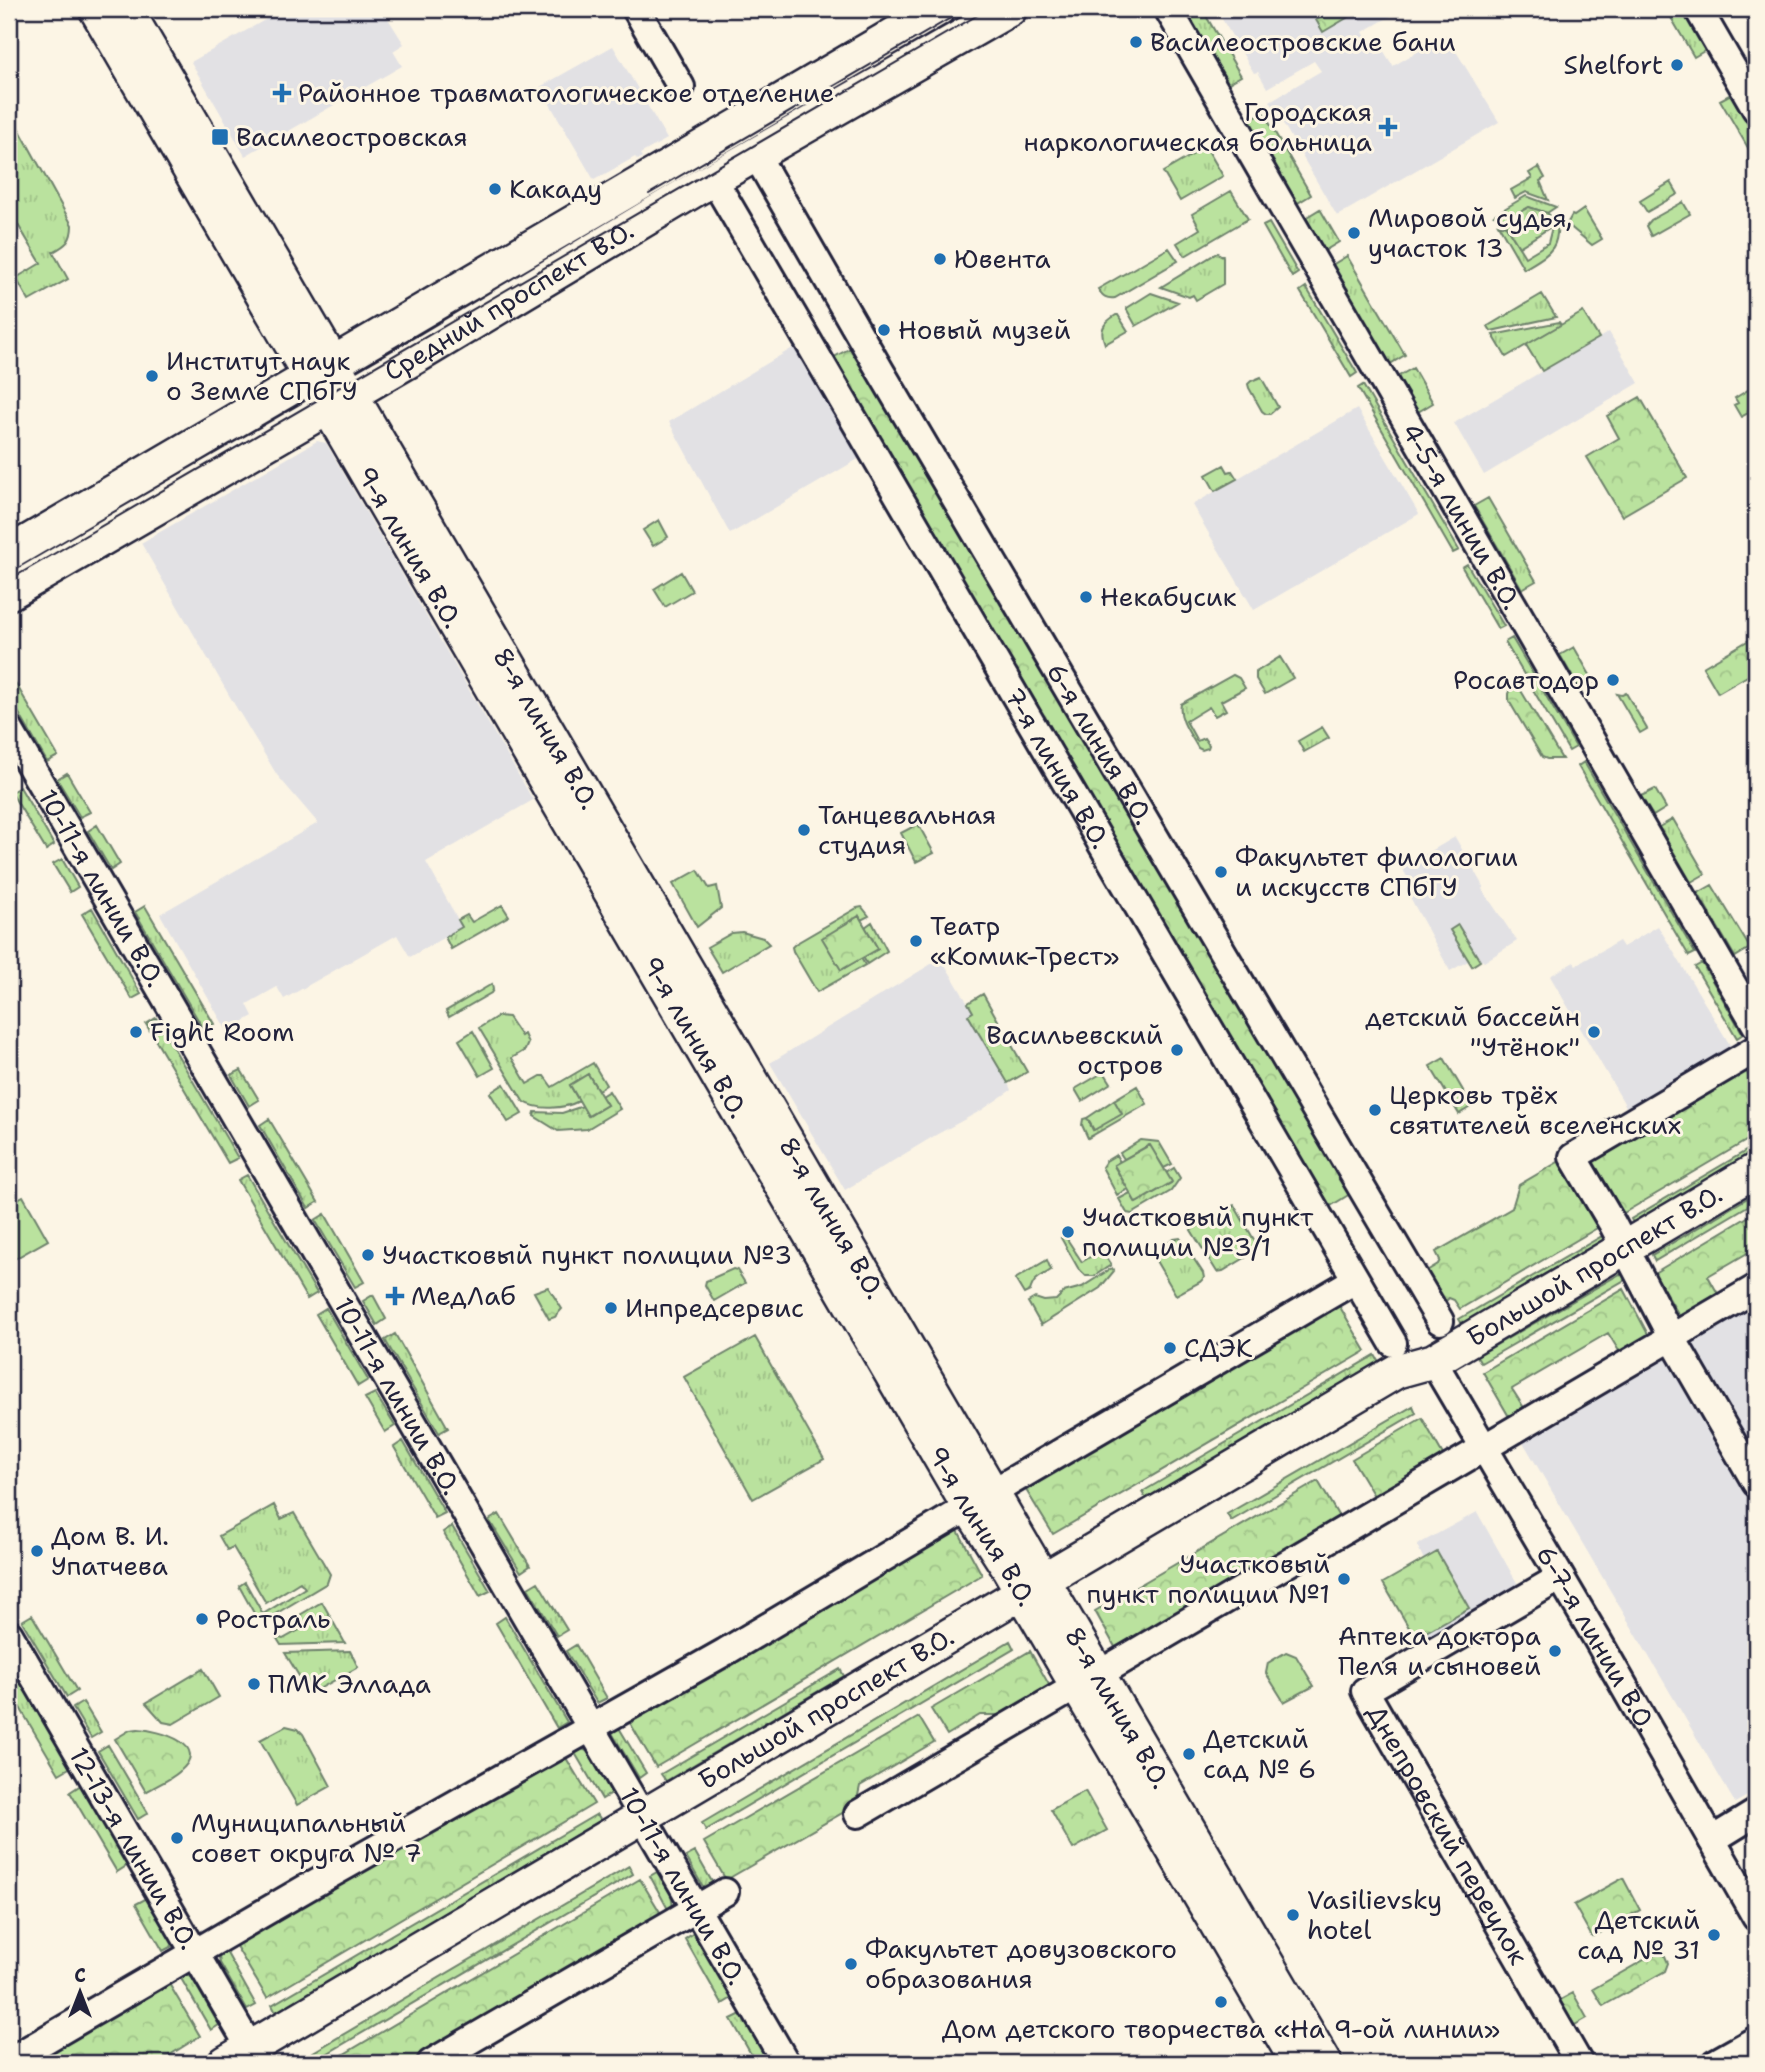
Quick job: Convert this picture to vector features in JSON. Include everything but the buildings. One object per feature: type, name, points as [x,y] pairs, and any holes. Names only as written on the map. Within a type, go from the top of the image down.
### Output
[{"type":"main road","points":[[96,9],[321,370]]},
{"type":"main road","name":"8-я линия В.О.","points":[[126,9],[321,370],[981,1499]]},
{"type":"main road","name":"Средний проспект В.О.","points":[[9,553],[938,9]]},
{"type":"main road","name":"Средний проспект В.О.","points":[[9,593],[340,401],[694,190],[1010,9]]},
{"type":"main road","name":"Большой проспект В.О.","points":[[250,2060],[1038,1594],[1408,1389],[1433,1361],[1756,1170]]},
{"type":"main road","name":"9-я линия В.О.","points":[[981,1499],[1088,1680],[1298,2063]]},
{"type":"main road","name":"8-я линия В.О.","points":[[1088,1680],[1325,2063]]},
{"type":"street","points":[[636,9],[681,87]]},
{"type":"street","name":"4-5-я линии В.О.","points":[[1168,9],[1756,1025]]},
{"type":"street","points":[[1698,9],[1756,108]]},
{"type":"street","name":"6-я линия В.О.","points":[[763,167],[1440,1321]]},
{"type":"street","name":"7-я линия В.О.","points":[[721,192],[1392,1343]]},
{"type":"street","name":"10-11-я линии В.О.","points":[[9,729],[786,2063]]},
{"type":"street","points":[[1756,1049],[1573,1157],[1672,1338],[1756,1483]]},
{"type":"street","points":[[9,2060],[736,1645],[1355,1280]]},
{"type":"street","points":[[858,1814],[1756,1288]]},
{"type":"street","name":"6-7-я линии В.О.","points":[[1433,1361],[1756,1917]]},
{"type":"street","name":"Днепровский переулок","points":[[1559,1578],[1365,1691],[1579,2063]]},
{"type":"street","name":"12-13-я линии В.О.","points":[[9,1634],[194,1953],[250,2060]]},
{"type":"street","points":[[1712,1840],[1756,1813]]},
{"type":"street","points":[[431,2063],[724,1892]]},
{"type":"street","points":[[1715,2063],[1756,2040]]},
{"type":"shaded area","name":"Районное травматологическое отделение","points":[[284,9],[382,9],[404,44],[393,51],[402,66],[245,156],[191,62]]},
{"type":"shaded area","name":"Городская наркологическая больница","points":[[1216,9],[1403,9],[1363,32],[1376,54],[1383,50],[1393,66],[1446,35],[1499,122],[1337,216],[1270,101],[1321,71],[1314,61],[1267,88],[1258,72],[1254,73]]},
{"type":"shaded area","points":[[613,46],[667,139],[640,154],[642,157],[638,160],[635,157],[594,180],[540,87]]},
{"type":"shaded area","points":[[1609,332],[1639,383],[1484,475],[1454,423]]},
{"type":"shaded area","points":[[796,346],[860,458],[730,534],[669,422]]},
{"type":"shaded area","points":[[1357,409],[1419,514],[1254,610],[1192,505]]},
{"type":"shaded area","points":[[317,441],[326,443],[533,800],[426,862],[462,927],[410,957],[397,935],[284,999],[277,987],[247,1004],[253,1016],[227,1031],[160,914],[318,823],[277,775],[141,543]]},
{"type":"shaded area","points":[[1455,837],[1484,888],[1482,889],[1517,941],[1484,962],[1482,960],[1472,966],[1468,961],[1450,971],[1410,897],[1417,894],[1402,868]]},
{"type":"shaded area","points":[[1658,926],[1731,1049],[1628,1110],[1550,976],[1619,941],[1623,947]]},
{"type":"shaded area","points":[[941,958],[973,1012],[968,1016],[1011,1090],[982,1110],[845,1190],[770,1063]]},
{"type":"shaded area","points":[[1756,1305],[1756,1791],[1735,1803],[1523,1442]]},
{"type":"shaded area","points":[[1477,1512],[1521,1590],[1420,1647],[1383,1583],[1424,1560],[1417,1545]]},
{"type":"green space","points":[[1183,9],[1202,9],[1241,76],[1227,84]]},
{"type":"green space","points":[[1336,9],[1362,9],[1323,32],[1316,20]]},
{"type":"green space","points":[[1666,9],[1681,9],[1706,50],[1694,57]]},
{"type":"green space","points":[[1731,94],[1756,137],[1754,158],[1720,100]]},
{"type":"green space","points":[[1263,112],[1311,195],[1296,204],[1248,121]]},
{"type":"green space","points":[[12,116],[72,225],[67,242],[53,252],[68,279],[29,301],[16,278],[41,263],[9,210],[9,118]]},
{"type":"green space","points":[[1206,147],[1223,176],[1180,201],[1163,172]]},
{"type":"green space","points":[[1539,167],[1545,178],[1540,181],[1548,200],[1526,192],[1515,198],[1511,190],[1532,178],[1529,173]]},
{"type":"green space","points":[[1671,182],[1678,194],[1647,212],[1640,201]]},
{"type":"green space","points":[[1231,191],[1248,219],[1185,256],[1177,243],[1200,229],[1192,214]]},
{"type":"green space","points":[[1526,196],[1556,207],[1547,213],[1529,207],[1506,220],[1494,215]]},
{"type":"green space","points":[[1683,202],[1690,214],[1651,236],[1646,226],[1651,220]]},
{"type":"green space","points":[[1529,207],[1547,213],[1554,219],[1552,226],[1519,247],[1506,226],[1506,220]]},
{"type":"green space","points":[[1320,209],[1339,242],[1324,251],[1305,218]]},
{"type":"green space","points":[[1584,209],[1602,239],[1592,245],[1567,224],[1572,215]]},
{"type":"green space","points":[[1557,217],[1555,244],[1541,259],[1524,269],[1498,224],[1506,226],[1525,257],[1548,243],[1554,219]]},
{"type":"green space","points":[[1269,223],[1298,273],[1292,277],[1263,226]]},
{"type":"green space","points":[[1169,248],[1178,261],[1115,298],[1105,297],[1098,289]]},
{"type":"green space","points":[[1217,253],[1223,256],[1223,284],[1196,300],[1193,295],[1189,297],[1161,287]]},
{"type":"green space","points":[[1347,256],[1405,355],[1390,364],[1332,265]]},
{"type":"green space","points":[[1306,287],[1357,373],[1351,377],[1300,291]]},
{"type":"green space","points":[[1151,293],[1178,302],[1136,326],[1127,308]]},
{"type":"green space","points":[[1542,294],[1556,317],[1491,331],[1488,326]]},
{"type":"green space","points":[[1583,312],[1599,338],[1542,371],[1526,345]]},
{"type":"green space","points":[[1116,315],[1128,331],[1105,344],[1103,327]]},
{"type":"green space","points":[[1559,322],[1561,325],[1506,357],[1493,335]]},
{"type":"green space","points":[[856,345],[1350,1194],[1324,1210],[829,360]]},
{"type":"green space","points":[[1413,368],[1433,403],[1418,412],[1397,377]]},
{"type":"green space","points":[[1261,377],[1278,407],[1270,414],[1262,411],[1248,384]]},
{"type":"green space","points":[[1363,385],[1459,550],[1453,553],[1358,388]]},
{"type":"green space","points":[[1756,385],[1756,409],[1741,417],[1734,405],[1738,403],[1735,398]]},
{"type":"green space","points":[[1640,397],[1687,478],[1622,516],[1587,457],[1619,438],[1607,416]]},
{"type":"green space","points":[[1224,465],[1237,479],[1215,491],[1206,475]]},
{"type":"green space","points":[[1488,498],[1536,581],[1522,589],[1474,506]]},
{"type":"green space","points":[[659,520],[668,537],[653,546],[643,530]]},
{"type":"green space","points":[[1467,564],[1504,626],[1498,629],[1462,567]]},
{"type":"green space","points":[[681,572],[692,591],[665,607],[654,589]]},
{"type":"green space","points":[[1756,636],[1756,671],[1718,693],[1703,667]]},
{"type":"green space","points":[[1512,638],[1576,747],[1569,751],[1505,642]]},
{"type":"green space","points":[[1574,647],[1594,682],[1580,690],[1560,655]]},
{"type":"green space","points":[[1280,657],[1293,678],[1265,694],[1256,679],[1256,672]]},
{"type":"green space","points":[[9,672],[58,756],[47,762],[9,696]]},
{"type":"green space","points":[[1233,675],[1239,678],[1245,688],[1221,701],[1226,710],[1215,716],[1209,707],[1186,721],[1197,741],[1204,738],[1209,745],[1202,750],[1198,748],[1186,727],[1181,715],[1181,704]]},
{"type":"green space","points":[[1514,679],[1562,759],[1542,757],[1509,701]]},
{"type":"green space","points":[[1626,693],[1647,729],[1640,733],[1617,694]]},
{"type":"green space","points":[[1322,727],[1329,738],[1304,752],[1298,741]]},
{"type":"green space","points":[[1584,762],[1695,953],[1689,956],[1578,766]]},
{"type":"green space","points":[[67,773],[90,812],[80,817],[57,779]]},
{"type":"green space","points":[[20,787],[54,845],[46,850],[11,792]]},
{"type":"green space","points":[[1655,789],[1666,808],[1653,816],[1641,796]]},
{"type":"green space","points":[[1673,819],[1705,874],[1691,882],[1659,827]]},
{"type":"green space","points":[[918,824],[934,853],[916,862],[901,833]]},
{"type":"green space","points":[[97,825],[120,864],[111,870],[88,831]]},
{"type":"green space","points":[[62,859],[78,887],[70,892],[53,864]]},
{"type":"green space","points":[[698,870],[709,888],[717,886],[721,908],[697,927],[673,884]]},
{"type":"green space","points":[[1712,885],[1750,948],[1735,957],[1698,893]]},
{"type":"green space","points":[[502,905],[509,916],[451,949],[445,937],[462,927],[458,920],[467,915],[472,922]]},
{"type":"green space","points":[[145,906],[214,1024],[204,1030],[135,912]]},
{"type":"green space","points":[[862,907],[869,916],[861,920],[859,916],[841,970],[861,958],[865,965],[817,992],[792,947]]},
{"type":"green space","points":[[92,908],[141,994],[132,999],[82,914]]},
{"type":"green space","points":[[859,916],[878,949],[841,970],[822,938]]},
{"type":"green space","points":[[872,922],[887,951],[867,964],[863,957],[878,949],[865,927]]},
{"type":"green space","points":[[1458,925],[1480,961],[1472,966],[1450,930]]},
{"type":"green space","points":[[742,932],[763,938],[769,944],[722,972],[707,947],[732,933]]},
{"type":"green space","points":[[1702,963],[1743,1034],[1737,1038],[1695,967]]},
{"type":"green space","points":[[492,984],[491,993],[449,1017],[446,1011]]},
{"type":"green space","points":[[983,994],[1027,1072],[1008,1083],[968,1015],[973,1012],[968,1003]]},
{"type":"green space","points":[[498,1016],[508,1017],[521,1036],[524,1034],[528,1043],[525,1050],[512,1058],[527,1084],[544,1076],[552,1087],[593,1063],[606,1085],[598,1090],[588,1074],[570,1085],[579,1101],[573,1104],[543,1108],[523,1101],[479,1028]]},
{"type":"green space","points":[[156,1018],[238,1158],[228,1163],[146,1024]]},
{"type":"green space","points":[[473,1031],[494,1068],[480,1076],[459,1040]]},
{"type":"green space","points":[[1444,1058],[1472,1106],[1459,1114],[1430,1066]]},
{"type":"green space","points":[[1743,1065],[1756,1089],[1756,1135],[1622,1214],[1587,1156]]},
{"type":"green space","points":[[241,1070],[259,1100],[249,1106],[231,1075]]},
{"type":"green space","points":[[1104,1072],[1111,1083],[1082,1101],[1075,1089]]},
{"type":"green space","points":[[588,1074],[607,1105],[588,1116],[570,1085]]},
{"type":"green space","points":[[504,1084],[522,1114],[508,1122],[490,1093]]},
{"type":"green space","points":[[1137,1086],[1147,1104],[1088,1138],[1082,1125],[1083,1119],[1087,1118],[1093,1130],[1121,1114],[1114,1100]]},
{"type":"green space","points":[[609,1091],[620,1109],[587,1129],[558,1131],[534,1116],[535,1112],[562,1113],[583,1106],[589,1116],[607,1105],[601,1096]]},
{"type":"green space","points":[[1114,1100],[1122,1114],[1094,1130],[1087,1118]]},
{"type":"green space","points":[[269,1119],[318,1202],[308,1208],[260,1125]]},
{"type":"green space","points":[[1141,1140],[1159,1142],[1172,1164],[1164,1168],[1149,1145],[1124,1159],[1120,1153]]},
{"type":"green space","points":[[1150,1145],[1172,1182],[1136,1203],[1114,1165]]},
{"type":"green space","points":[[1756,1145],[1756,1151],[1633,1223],[1631,1219]]},
{"type":"green space","points":[[1116,1155],[1120,1162],[1114,1166],[1128,1189],[1117,1195],[1102,1167]]},
{"type":"green space","points":[[1565,1158],[1604,1224],[1460,1309],[1454,1300],[1449,1298],[1444,1303],[1425,1272],[1438,1264],[1440,1260],[1436,1252],[1512,1208],[1519,1185]]},
{"type":"green space","points":[[1174,1168],[1180,1178],[1171,1191],[1132,1214],[1127,1213],[1119,1199],[1130,1193],[1136,1203],[1171,1183],[1166,1173]]},
{"type":"green space","points":[[247,1175],[317,1293],[307,1299],[238,1180]]},
{"type":"green space","points":[[1756,1193],[1756,1201],[1655,1261],[1652,1255]]},
{"type":"green space","points":[[23,1196],[48,1240],[9,1262],[9,1204]]},
{"type":"green space","points":[[1234,1205],[1257,1248],[1223,1271],[1217,1272],[1191,1230]]},
{"type":"green space","points":[[1756,1212],[1756,1248],[1708,1276],[1717,1292],[1717,1298],[1683,1322],[1654,1273]]},
{"type":"green space","points":[[325,1214],[364,1282],[355,1287],[315,1220]]},
{"type":"green space","points":[[1609,1232],[1608,1238],[1462,1324],[1459,1319]]},
{"type":"green space","points":[[1065,1236],[1082,1262],[1101,1250],[1111,1265],[1094,1276],[1086,1276],[1078,1268],[1061,1238]]},
{"type":"green space","points":[[1180,1238],[1204,1278],[1176,1295],[1152,1254],[1174,1239]]},
{"type":"green space","points":[[1047,1260],[1051,1270],[1036,1280],[1030,1291],[1024,1294],[1015,1279]]},
{"type":"green space","points":[[1112,1268],[1114,1271],[1100,1288],[1041,1325],[1028,1302],[1035,1298],[1044,1301],[1056,1300],[1064,1292],[1082,1287]]},
{"type":"green space","points":[[733,1269],[737,1270],[745,1283],[714,1301],[705,1285],[706,1281]]},
{"type":"green space","points":[[1620,1274],[1628,1278],[1481,1363],[1477,1356]]},
{"type":"green space","points":[[548,1287],[562,1309],[549,1319],[534,1292]]},
{"type":"green space","points":[[1624,1289],[1651,1340],[1622,1356],[1608,1333],[1512,1389],[1526,1411],[1511,1420],[1483,1372]]},
{"type":"green space","points":[[373,1295],[386,1319],[377,1325],[363,1301]]},
{"type":"green space","points":[[1337,1302],[1366,1351],[1053,1534],[1023,1485]]},
{"type":"green space","points":[[326,1308],[368,1380],[358,1386],[316,1314]]},
{"type":"green space","points":[[395,1334],[448,1428],[439,1433],[385,1340]]},
{"type":"green space","points":[[755,1337],[824,1459],[753,1499],[684,1377]]},
{"type":"green space","points":[[1375,1355],[1379,1362],[1146,1499],[1142,1492]]},
{"type":"green space","points":[[375,1393],[395,1426],[385,1432],[365,1398]]},
{"type":"green space","points":[[1413,1406],[1416,1413],[1231,1521],[1227,1514]]},
{"type":"green space","points":[[1422,1418],[1446,1460],[1377,1501],[1352,1459]]},
{"type":"green space","points":[[403,1441],[445,1513],[435,1518],[394,1447]]},
{"type":"green space","points":[[1318,1481],[1342,1522],[1119,1654],[1095,1611]]},
{"type":"green space","points":[[274,1505],[281,1519],[294,1513],[330,1574],[327,1583],[267,1619],[255,1615],[239,1586],[245,1582],[263,1614],[305,1588],[300,1582],[266,1603],[233,1547],[227,1550],[219,1536]]},
{"type":"green space","points":[[499,1514],[530,1566],[521,1572],[489,1520]]},
{"type":"green space","points":[[452,1526],[490,1591],[480,1596],[443,1532]]},
{"type":"green space","points":[[956,1527],[982,1575],[656,1767],[626,1716]]},
{"type":"green space","points":[[1437,1552],[1469,1608],[1415,1638],[1383,1583]]},
{"type":"green space","points":[[538,1582],[567,1630],[557,1636],[528,1588]]},
{"type":"green space","points":[[322,1602],[345,1643],[281,1645],[276,1637],[283,1639],[299,1630],[293,1619]]},
{"type":"green space","points":[[32,1615],[77,1691],[67,1697],[22,1621]]},
{"type":"green space","points":[[505,1617],[567,1722],[557,1728],[496,1623]]},
{"type":"green space","points":[[1010,1641],[1014,1649],[706,1830],[702,1823]]},
{"type":"green space","points":[[576,1645],[607,1698],[597,1703],[566,1651]]},
{"type":"green space","points":[[350,1651],[358,1667],[310,1694],[285,1653]]},
{"type":"green space","points":[[1030,1651],[1052,1690],[1007,1715],[980,1715],[947,1735],[931,1709]]},
{"type":"green space","points":[[1286,1652],[1296,1656],[1314,1686],[1284,1702],[1266,1673],[1268,1663]]},
{"type":"green space","points":[[9,1661],[71,1767],[59,1774],[9,1689]]},
{"type":"green space","points":[[203,1669],[219,1697],[173,1724],[163,1722],[146,1703]]},
{"type":"green space","points":[[840,1669],[844,1676],[666,1781],[661,1774]]},
{"type":"green space","points":[[83,1702],[101,1732],[91,1738],[73,1708]]},
{"type":"green space","points":[[919,1717],[934,1742],[860,1786],[856,1805],[726,1880],[704,1842]]},
{"type":"green space","points":[[615,1721],[646,1773],[639,1778],[612,1733],[611,1728]]},
{"type":"green space","points":[[286,1726],[298,1729],[303,1734],[331,1786],[297,1805],[260,1740]]},
{"type":"green space","points":[[138,1729],[169,1736],[187,1747],[190,1754],[188,1762],[179,1772],[146,1792],[115,1739],[130,1730]]},
{"type":"green space","points":[[108,1745],[148,1813],[138,1819],[98,1751]]},
{"type":"green space","points":[[572,1748],[587,1751],[612,1793],[602,1799]]},
{"type":"green space","points":[[563,1753],[594,1804],[267,1998],[233,1941]]},
{"type":"green space","points":[[81,1785],[128,1865],[117,1872],[70,1792]]},
{"type":"green space","points":[[1085,1791],[1107,1830],[1073,1849],[1051,1810]]},
{"type":"green space","points":[[597,1814],[601,1820],[276,2013],[272,2005]]},
{"type":"green space","points":[[695,1852],[715,1887],[706,1888],[702,1885],[686,1857]]},
{"type":"green space","points":[[629,1866],[633,1874],[308,2063],[305,2057]]},
{"type":"green space","points":[[657,1872],[672,1897],[670,1913],[650,1876]]},
{"type":"green space","points":[[1623,1878],[1640,1910],[1592,1937],[1574,1905]]},
{"type":"green space","points":[[640,1879],[663,1917],[415,2063],[329,2063]]},
{"type":"green space","points":[[147,1898],[174,1945],[163,1951],[136,1904]]},
{"type":"green space","points":[[694,1933],[732,1998],[722,2004],[685,1939]]},
{"type":"green space","points":[[224,1948],[256,2005],[247,2010],[220,1963],[219,1957]]},
{"type":"green space","points":[[1651,1956],[1665,1956],[1668,1963],[1665,1971],[1603,2006],[1593,1989]]},
{"type":"green space","points":[[185,1974],[192,1978],[219,2025],[211,2030],[179,1975]]},
{"type":"green space","points":[[168,1982],[200,2036],[157,2063],[23,2063]]},
{"type":"green space","points":[[1573,1993],[1587,2018],[1568,2026],[1555,2003]]},
{"type":"green space","points":[[741,2014],[767,2059],[756,2063],[731,2019]]},
{"type":"tram line","points":[[649,194],[966,9]]},
{"type":"tram line","points":[[9,580],[988,9]]},
{"type":"place","name":"Василеостровские бани","points":[[1136,42]]},
{"type":"place","name":"Shelfort","points":[[1677,65]]},
{"type":"place","name":"Районное травматологическое отделение","points":[[282,93]]},
{"type":"place","name":"Городская наркологическая больница","points":[[1388,127]]},
{"type":"place","name":"Василеостровская","points":[[220,137]]},
{"type":"place","name":"Какаду","points":[[495,189]]},
{"type":"place","name":"Мировой судья, участок 13","points":[[1354,233]]},
{"type":"place","name":"Ювента","points":[[940,259]]},
{"type":"place","name":"Новый музей","points":[[884,330]]},
{"type":"place","name":"Институт наук о Земле СПбГУ","points":[[152,376]]},
{"type":"place","name":"Некабусик","points":[[1086,597]]},
{"type":"place","name":"Росавтодор","points":[[1613,680]]},
{"type":"place","name":"Танцевальная студия","points":[[804,830]]},
{"type":"place","name":"Факультет филологии и искусств СПбГУ","points":[[1221,872]]},
{"type":"place","name":"Театр «Комик-Трест»","points":[[916,941]]},
{"type":"place","name":"Fight Room","points":[[136,1032]]},
{"type":"place","name":"детский бассейн \"Утёнок\"","points":[[1594,1032]]},
{"type":"place","name":"Васильевский остров","points":[[1177,1050]]},
{"type":"place","name":"Церковь трёх святителей вселенских","points":[[1375,1110]]},
{"type":"place","name":"Участковый пункт полиции №3/1","points":[[1068,1232]]},
{"type":"place","name":"Участковый пункт полиции №3","points":[[368,1255]]},
{"type":"place","name":"МедЛаб","points":[[395,1296]]},
{"type":"place","name":"Инпредсервис","points":[[611,1308]]},
{"type":"place","name":"СДЭК","points":[[1170,1348]]},
{"type":"place","name":"Дом В. И. Упатчева","points":[[37,1551]]},
{"type":"place","name":"Участковый пункт полиции №1","points":[[1344,1579]]},
{"type":"place","name":"Ростраль","points":[[202,1619]]},
{"type":"place","name":"Аптека доктора Пеля и сыновей","points":[[1555,1651]]},
{"type":"place","name":"ПМК Эллада","points":[[254,1684]]},
{"type":"place","name":"Детский сад № 6","points":[[1189,1754]]},
{"type":"place","name":"Муниципальный совет округа № 7","points":[[177,1838]]},
{"type":"place","name":"Vasilievsky hotel","points":[[1293,1915]]},
{"type":"place","name":"Детский сад № 31","points":[[1714,1935]]},
{"type":"place","name":"Факультет довузовского образования","points":[[851,1964]]},
{"type":"place","name":"Дом детского творчества «На 9-ой линии»","points":[[1221,2002]]}]
